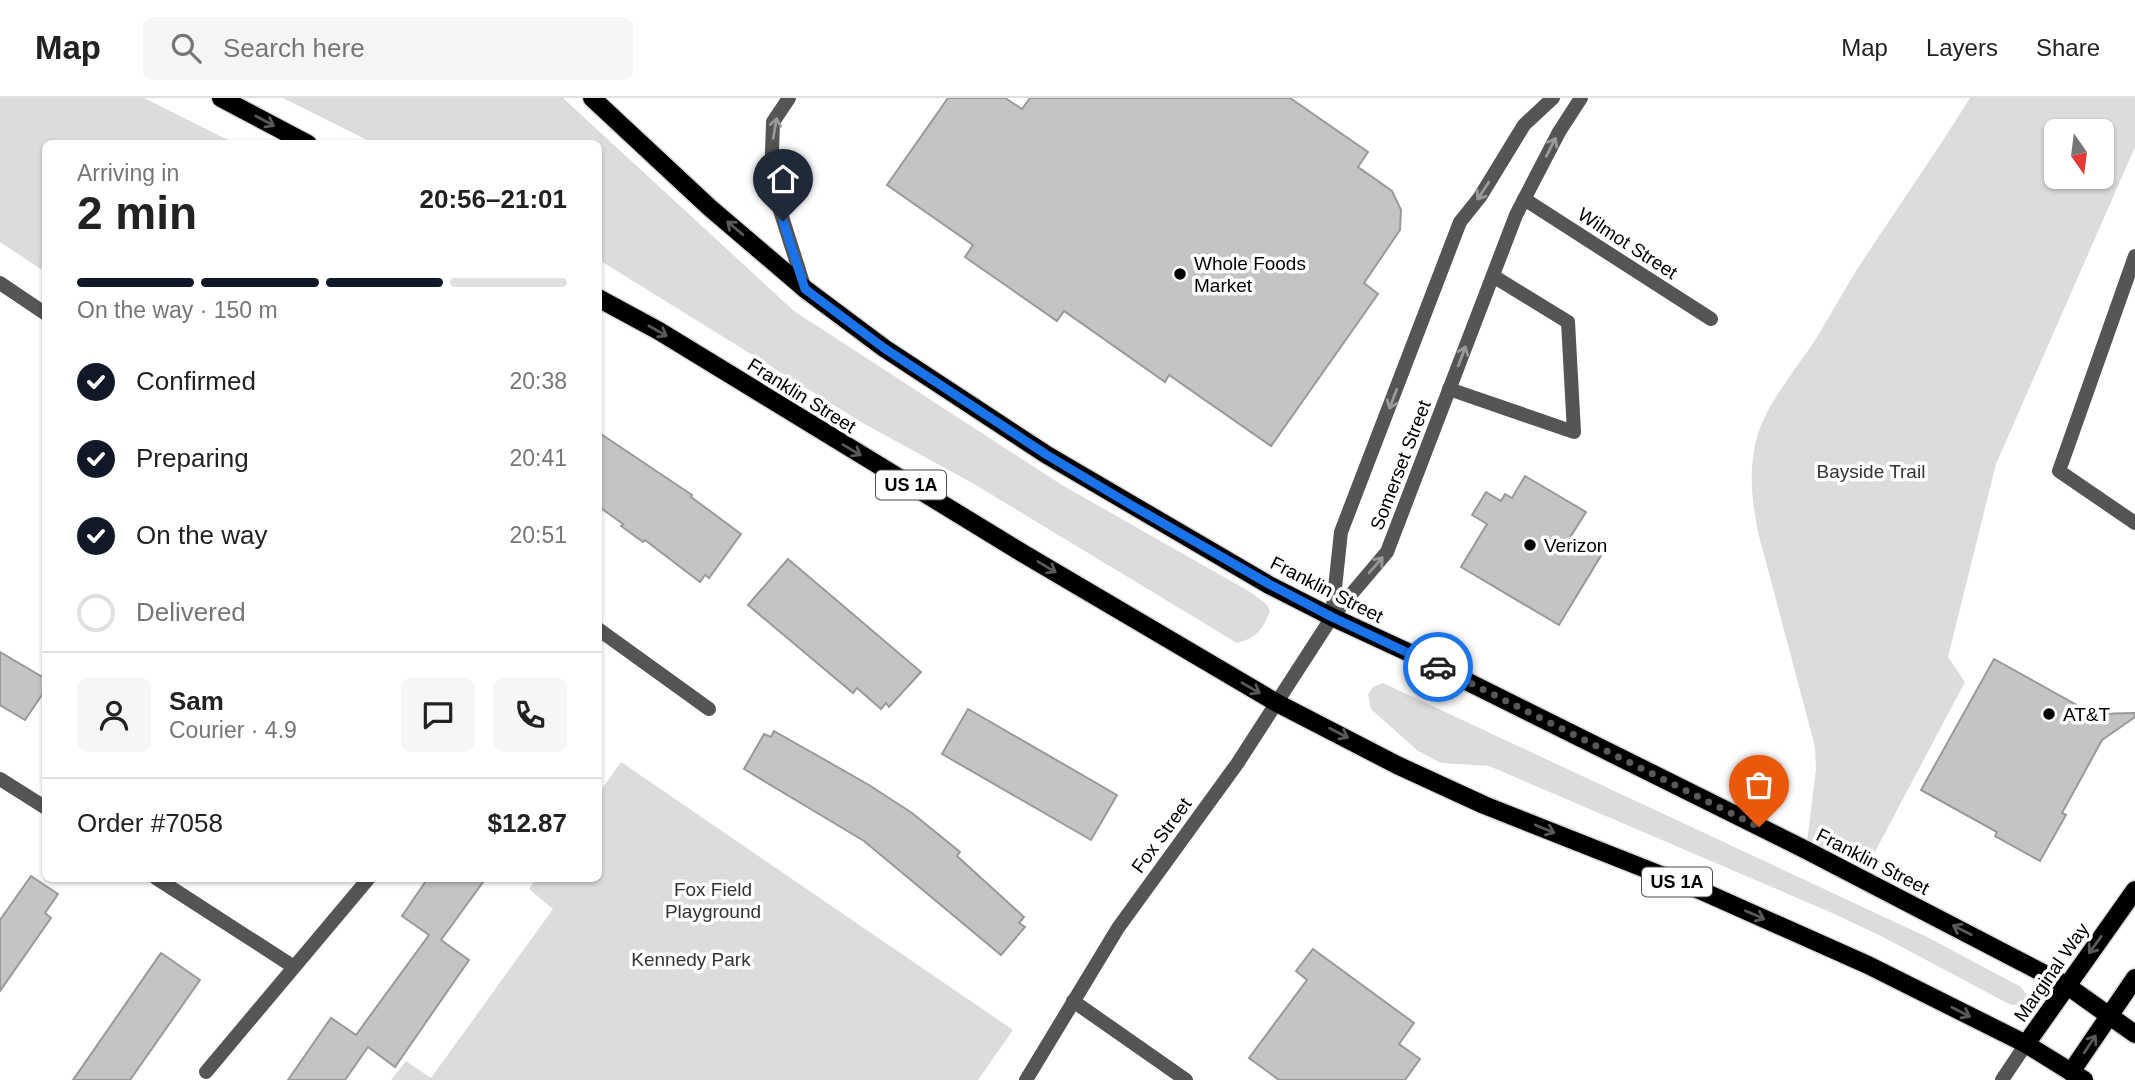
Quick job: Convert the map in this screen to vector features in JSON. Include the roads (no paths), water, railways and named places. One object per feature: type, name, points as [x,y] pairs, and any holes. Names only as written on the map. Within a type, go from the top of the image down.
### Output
[{"type":"main road","points":[[221,98],[300,140]]},
{"type":"main road","name":"Franklin Street","points":[[592,98],[709,207],[805,289],[884,348],[1047,455],[1269,584],[1332,617],[1696,795],[2066,985],[2135,1034]]},
{"type":"main road","name":"Franklin Street","points":[[602,300],[659,331],[1012,547],[1277,703],[1397,765],[1484,805],[1704,892],[1868,965],[2026,1044],[2073,1077]]},
{"type":"main road","name":"Marginal Way","points":[[2026,1044],[2135,890]]},
{"type":"main road","points":[[2073,1077],[2135,978]]},
{"type":"street","points":[[789,98],[774,122],[771,182],[805,289]]},
{"type":"street","name":"Somerset Street","points":[[1332,617],[1342,532],[1461,222],[1480,197],[1524,125],[1553,98]]},
{"type":"street","name":"Somerset Street","points":[[1332,617],[1387,552],[1524,199],[1559,132],[1581,98]]},
{"type":"street","name":"Wilmot Street","points":[[1524,199],[1711,319]]},
{"type":"street","points":[[2135,256],[2059,471],[2135,523]]},
{"type":"street","points":[[1450,389],[1574,432],[1568,322],[1493,276]]},
{"type":"street","points":[[0,283],[42,311]]},
{"type":"street","name":"Fox Street","points":[[1026,1080],[1118,928],[1237,764],[1332,617]]},
{"type":"street","points":[[602,632],[709,709]]},
{"type":"street","points":[[0,779],[42,805]]},
{"type":"street","points":[[162,882],[294,967]]},
{"type":"street","points":[[206,1072],[366,882]]},
{"type":"street","points":[[1073,1001],[1185,1080]]},
{"type":"street","name":"Marginal Way","points":[[2002,1080],[2026,1044]]},
{"type":"place","name":"Whole Foods Market","points":[[1180,274]]},
{"type":"place","name":"Verizon","points":[[1530,545]]},
{"type":"place","name":"AT&T","points":[[2049,714]]},
{"type":"park label","name":"Bayside Trail","points":[[1871,471]]},
{"type":"park label","name":"Fox Field Playground","points":[[713,900]]},
{"type":"park label","name":"Kennedy Park","points":[[691,959]]}]
